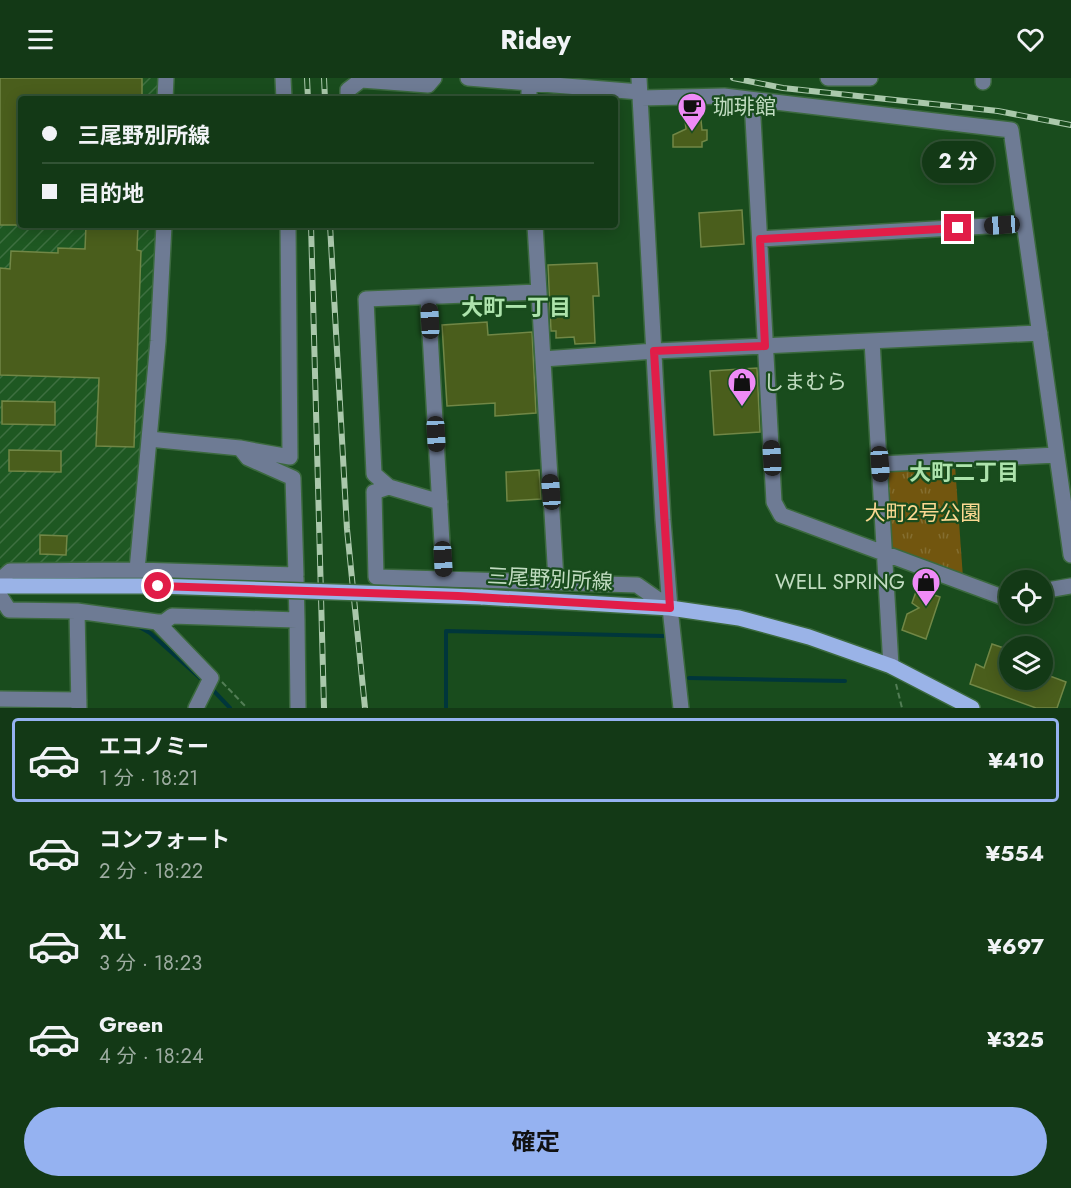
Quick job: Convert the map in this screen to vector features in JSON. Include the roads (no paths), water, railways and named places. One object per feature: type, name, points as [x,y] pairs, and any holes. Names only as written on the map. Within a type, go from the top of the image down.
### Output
[{"type":"main road","name":"三尾野別所線","points":[[0,586],[158,586],[481,597],[670,608],[739,618],[809,637],[891,666],[972,708]]},
{"type":"street","points":[[165,96],[166,78]]},
{"type":"street","points":[[283,78],[284,96]]},
{"type":"street","points":[[348,96],[348,90],[361,80],[428,85],[435,78]]},
{"type":"street","points":[[468,78],[724,96],[1011,130],[1071,555]]},
{"type":"street","points":[[828,78],[870,78]]},
{"type":"street","points":[[529,83],[529,96]]},
{"type":"street","points":[[640,89],[670,608],[681,708]]},
{"type":"street","points":[[752,100],[774,502],[782,515],[999,593]]},
{"type":"street","points":[[760,239],[1024,224]]},
{"type":"street","points":[[137,570],[159,330],[164,228]]},
{"type":"street","points":[[149,439],[240,448],[290,457],[288,228]]},
{"type":"street","points":[[536,228],[556,580]]},
{"type":"street","points":[[440,502],[389,487],[374,474],[366,299],[539,292]]},
{"type":"street","points":[[428,298],[444,578]]},
{"type":"street","points":[[543,359],[654,351],[1040,333]]},
{"type":"street","points":[[872,340],[891,666]]},
{"type":"street","points":[[240,448],[248,458],[293,478],[298,708]]},
{"type":"street","points":[[880,464],[1057,455]]},
{"type":"street","points":[[389,487],[374,492],[376,577],[556,580],[637,585],[670,608]]},
{"type":"street","points":[[0,580],[10,571],[137,570],[296,575]]},
{"type":"street","points":[[1053,589],[1071,586]]},
{"type":"street","points":[[0,596],[9,610],[77,611],[157,622],[164,622],[172,616],[297,620]]},
{"type":"street","points":[[0,699],[79,704],[77,611]]},
{"type":"street","points":[[157,622],[211,678],[196,708]]},
{"type":"waterway","points":[[136,625],[150,633],[200,678]]},
{"type":"waterway","points":[[446,708],[446,631],[664,636]]},
{"type":"waterway","points":[[689,678],[845,681]]},
{"type":"waterway","points":[[211,688],[230,708]]},
{"type":"railway","points":[[307,78],[308,96]]},
{"type":"railway","points":[[324,78],[325,96]]},
{"type":"railway","points":[[733,78],[783,88],[998,111],[1071,125]]},
{"type":"railway","points":[[311,228],[324,708]]},
{"type":"railway","points":[[330,228],[347,529],[365,708]]},
{"type":"place","name":"珈琲館","points":[[692,132]]},
{"type":"place","name":"しまむら","points":[[742,408]]},
{"type":"place","name":"WELL SPRING","points":[[926,608]]},
{"type":"district","name":"大町一丁目","points":[[516,307]]},
{"type":"district","name":"大町二丁目","points":[[964,472]]},
{"type":"park label","name":"大町２号公園","points":[[923,513]]}]
